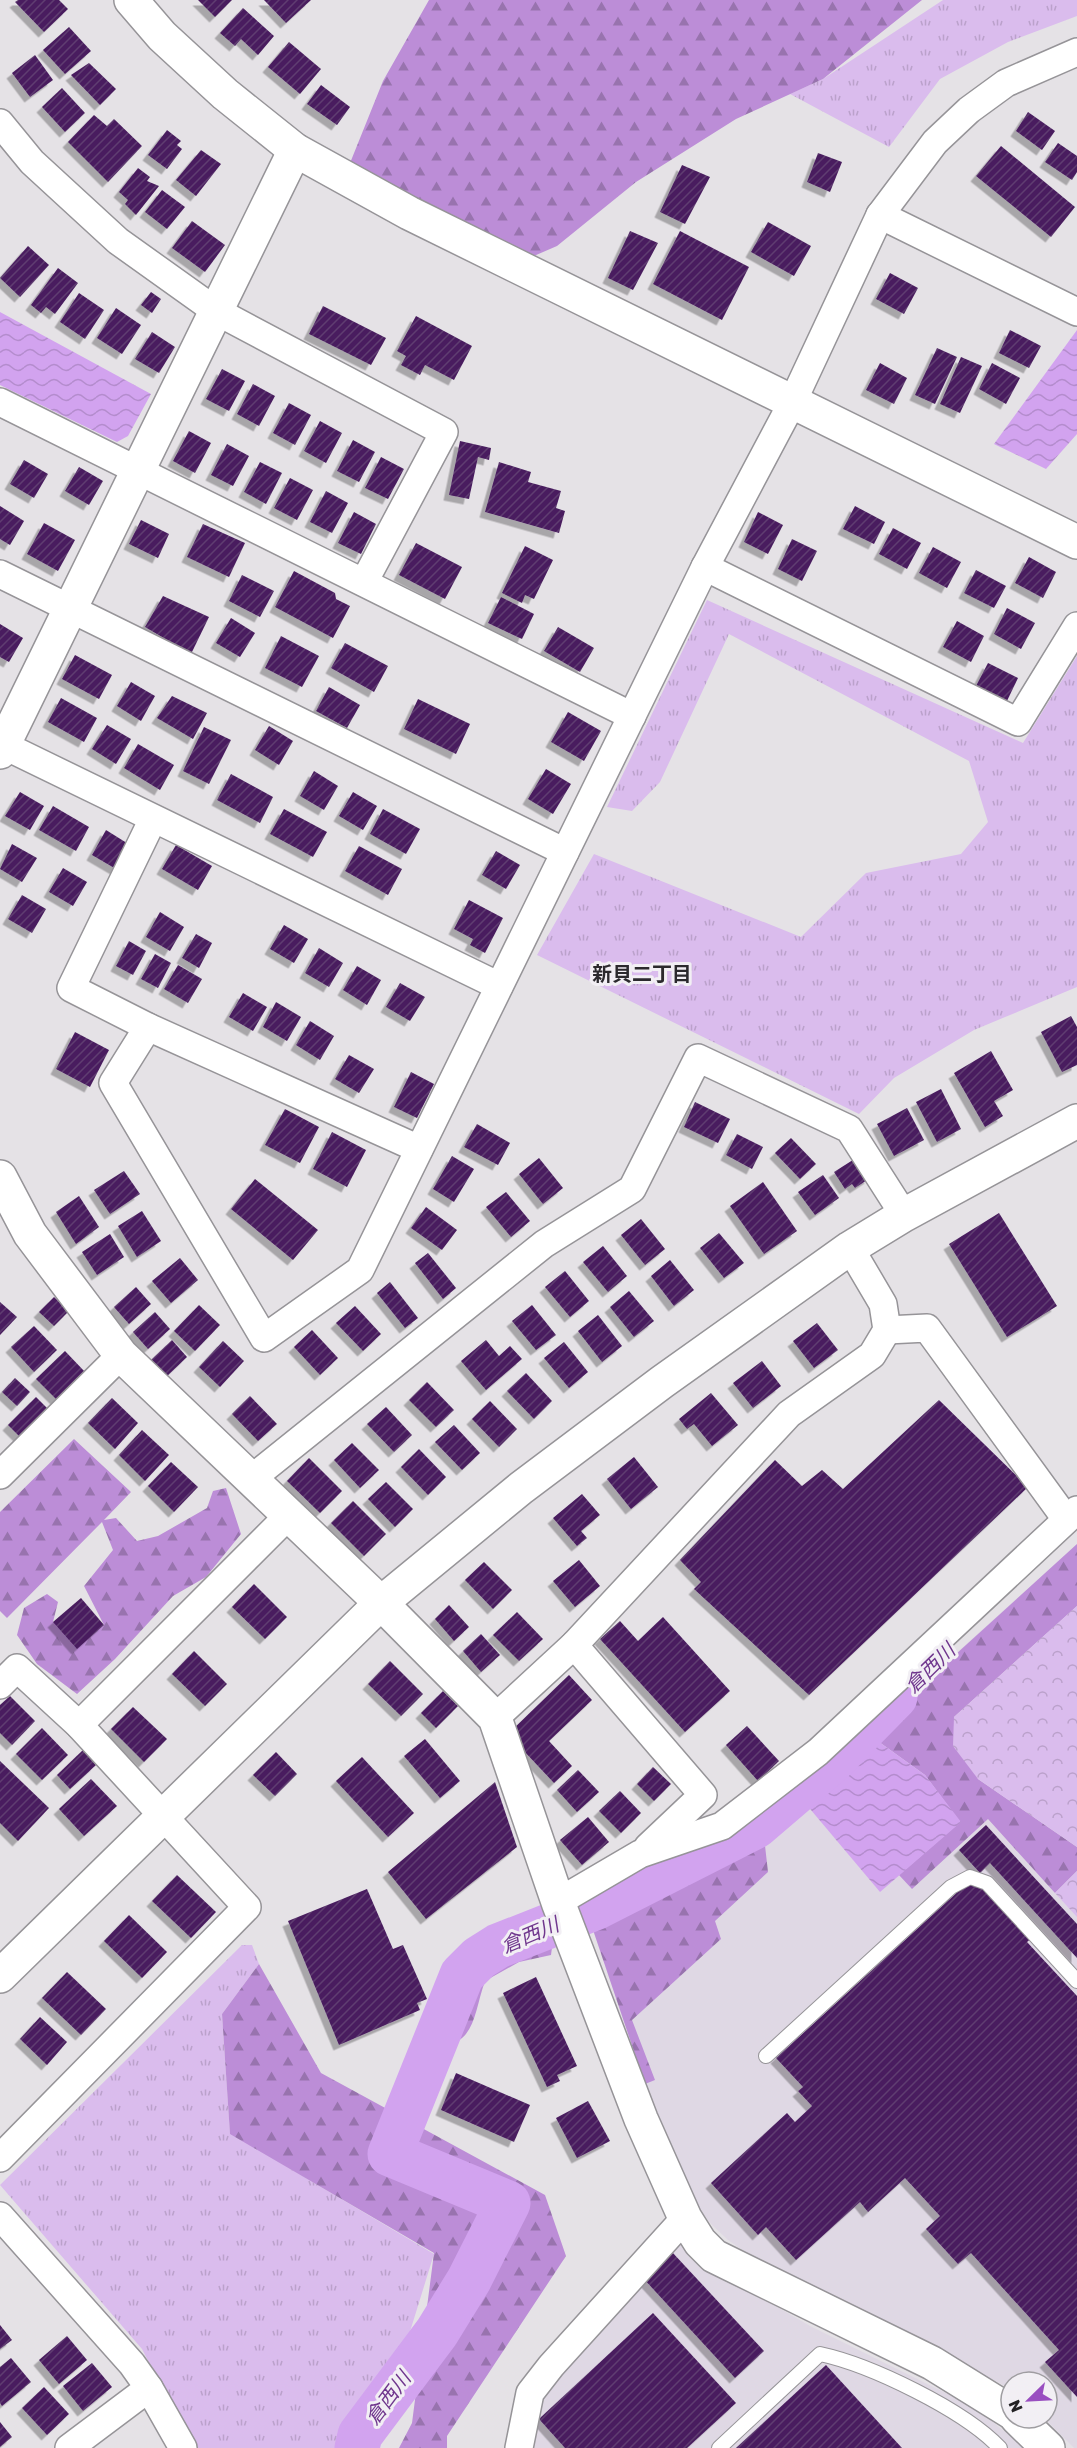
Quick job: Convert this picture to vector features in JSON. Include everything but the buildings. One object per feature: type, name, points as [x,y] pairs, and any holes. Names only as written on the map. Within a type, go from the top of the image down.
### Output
[{"type":"street","points":[[131,0],[162,36],[225,94],[294,150],[382,200],[1077,542]]},
{"type":"street","points":[[148,1027],[113,1083],[264,1338],[360,1270],[705,567],[792,403],[880,215],[935,142],[969,110],[1006,83],[1077,52]]},
{"type":"street","points":[[0,123],[33,162],[118,242],[216,311],[444,432],[364,582]]},
{"type":"street","points":[[294,150],[2,748],[499,986]]},
{"type":"street","points":[[880,215],[1077,312]]},
{"type":"street","points":[[0,402],[139,469],[632,716]]},
{"type":"street","points":[[705,567],[1018,722],[1077,626]]},
{"type":"street","points":[[0,574],[565,852]]},
{"type":"street","points":[[153,819],[70,988],[148,1027],[419,1149]]},
{"type":"street","points":[[251,1479],[544,1244],[632,1189],[698,1058],[849,1129],[904,1215]]},
{"type":"street","points":[[0,1976],[161,1815],[381,1603],[521,1488],[662,1382],[850,1248],[904,1215],[1077,1121]]},
{"type":"street","points":[[0,1177],[30,1234],[121,1355],[381,1603],[495,1718],[558,1902],[641,2119],[685,2218],[700,2242],[714,2256],[933,2363],[999,2404]]},
{"type":"street","points":[[495,1718],[574,1645],[789,1414],[872,1355],[887,1330],[883,1304],[850,1248]]},
{"type":"street","points":[[558,1902],[640,1854],[722,1826],[818,1752],[1072,1514],[927,1328],[887,1330]]},
{"type":"street","points":[[0,1475],[121,1355]]},
{"type":"street","points":[[79,1725],[289,1515]]},
{"type":"street","points":[[574,1645],[703,1795],[640,1854]]},
{"type":"street","points":[[0,1685],[17,1668],[79,1725],[247,1907],[0,2158]]},
{"type":"street","points":[[0,2216],[132,2364],[149,2388],[183,2448]]},
{"type":"street","points":[[519,2448],[530,2393],[550,2366],[685,2218]]},
{"type":"street","points":[[69,2448],[149,2388]]},
{"type":"street","points":[[1029,2430],[1048,2448]]},
{"type":"lane","points":[[766,2056],[951,1887],[970,1877],[987,1883],[1077,1981]]},
{"type":"lane","points":[[719,2448],[820,2354],[850,2360],[943,2407],[1000,2448]]},
{"type":"shaded area","points":[[1077,1544],[1077,2448],[1074,2448],[1056,2430],[1059,2430],[1059,2370],[999,2370],[999,2383],[751,2256],[728,2240],[711,2224],[695,2203],[645,2084],[589,1918],[697,1865],[763,1828]]},
{"type":"shaded area","points":[[676,2236],[698,2261],[810,2326],[974,2407],[999,2427],[999,2430],[1003,2430],[1025,2448],[528,2448],[538,2398]]},
{"type":"green space","points":[[429,0],[922,0],[823,79],[736,119],[636,182],[557,246],[513,265],[344,178],[383,81]]},
{"type":"green space","points":[[943,0],[1077,0],[1077,16],[1008,42],[940,79],[889,147],[790,94],[823,79]]},
{"type":"green space","points":[[707,600],[1023,743],[1077,656],[1077,987],[974,1030],[894,1078],[859,1114],[537,955],[594,854],[801,937],[866,873],[961,854],[988,822],[969,761],[729,634],[660,782],[632,811],[607,807]]},
{"type":"green space","points":[[74,1439],[131,1492],[104,1520],[116,1518],[137,1541],[158,1536],[207,1508],[213,1491],[226,1488],[241,1534],[206,1577],[173,1596],[115,1659],[77,1694],[37,1664],[17,1635],[24,1608],[47,1594],[58,1602],[53,1622],[104,1625],[84,1586],[113,1550],[102,1522],[7,1618],[0,1611],[0,1512]]},
{"type":"green space","points":[[1077,1544],[1077,1606],[954,1717],[978,1779],[1077,1847],[1077,1871],[1055,1893],[988,1819],[912,1889],[899,1875],[960,1822],[925,1775],[868,1734]]},
{"type":"green space","points":[[1077,1606],[1077,1847],[978,1779],[953,1746],[954,1717]]},
{"type":"green space","points":[[763,1828],[768,1872],[715,1921],[721,1939],[632,2020],[655,2080],[645,2084],[589,1918],[697,1865]]},
{"type":"green space","points":[[1077,1871],[1077,1917],[1055,1893]]},
{"type":"green space","points":[[509,1940],[553,1940],[551,1955],[519,1962],[485,1981],[475,2017],[465,2035],[448,2045],[434,2047],[437,2010],[479,1958]]},
{"type":"green space","points":[[242,1945],[252,1945],[259,1964],[222,2014],[230,2133],[434,2254],[374,2448],[193,2448],[142,2349],[0,2185]]},
{"type":"green space","points":[[259,1964],[321,2073],[545,2195],[566,2256],[447,2436],[447,2448],[399,2448],[412,2423],[434,2253],[230,2134],[222,2014]]},
{"type":"water","points":[[0,312],[151,394],[128,436],[117,442],[0,385]]},
{"type":"water","points":[[1077,330],[1077,434],[1046,469],[994,444]]},
{"type":"water","points":[[868,1734],[925,1775],[961,1822],[880,1892],[800,1797]]},
{"type":"waterway","name":"倉西川","points":[[357,2448],[360,2435],[437,2332],[469,2280],[508,2203],[390,2154],[462,1975],[479,1958],[498,1946],[597,1907],[756,1826],[833,1760],[895,1697]]},
{"type":"district","name":"新貝二丁目","points":[[642,974]]}]
